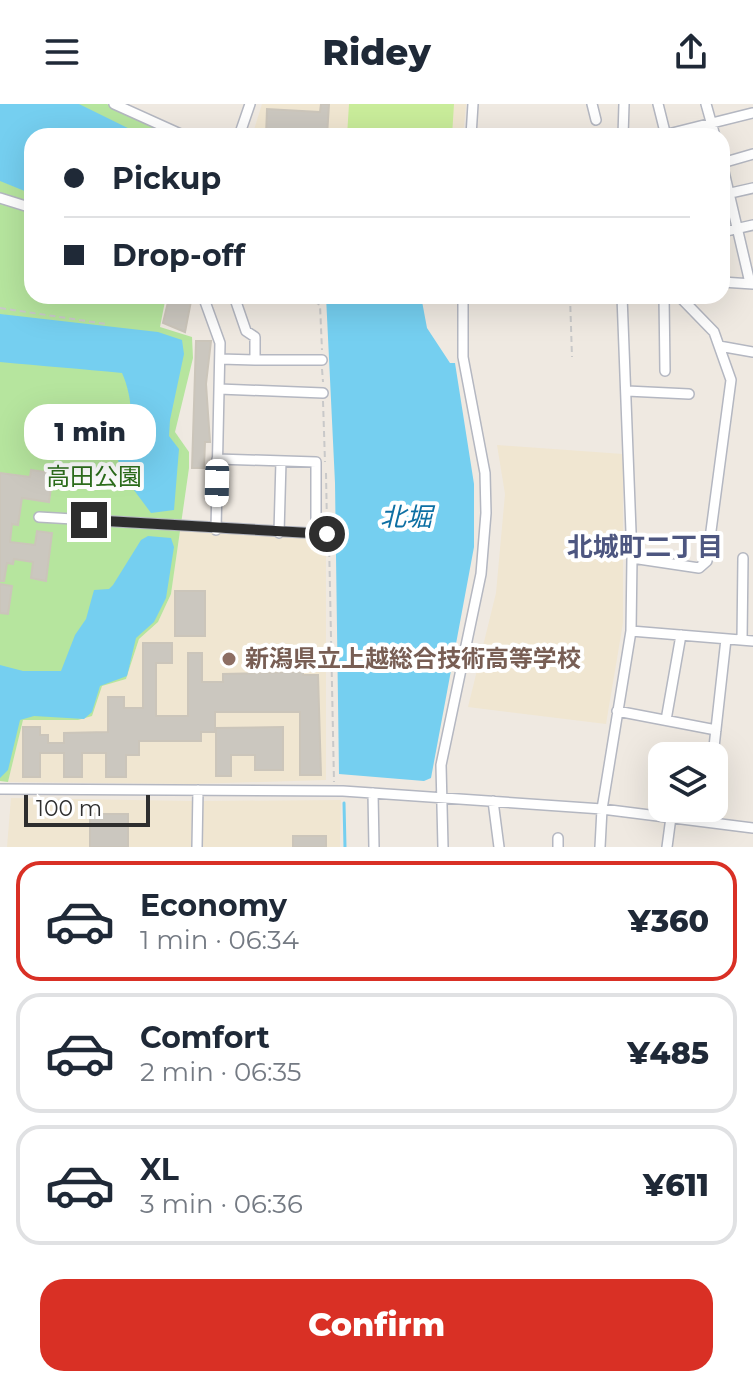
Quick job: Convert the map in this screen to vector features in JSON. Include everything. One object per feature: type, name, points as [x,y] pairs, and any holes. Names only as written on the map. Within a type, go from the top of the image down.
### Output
[{"type":"street","points":[[114,104],[166,128]]},
{"type":"street","points":[[136,115],[139,104]]},
{"type":"street","points":[[242,128],[250,104]]},
{"type":"street","points":[[472,128],[473,104]]},
{"type":"street","points":[[592,104],[596,120]]},
{"type":"street","points":[[623,128],[624,104]]},
{"type":"street","points":[[658,104],[663,128]]},
{"type":"street","points":[[706,104],[712,128]]},
{"type":"street","points":[[694,128],[752,113]]},
{"type":"street","points":[[730,161],[753,154]]},
{"type":"street","points":[[730,193],[753,188]]},
{"type":"street","points":[[0,198],[24,206]]},
{"type":"street","points":[[730,205],[752,283],[730,282]]},
{"type":"street","points":[[730,230],[753,225]]},
{"type":"street","points":[[206,304],[219,341],[220,359],[216,530]]},
{"type":"street","points":[[237,304],[246,331],[255,337],[255,360]]},
{"type":"street","points":[[443,847],[441,765],[481,574],[486,513],[485,473],[463,357],[463,304]]},
{"type":"street","points":[[600,847],[602,809],[631,631],[632,558],[622,304]]},
{"type":"street","points":[[664,304],[665,371]]},
{"type":"street","points":[[632,558],[699,568],[705,565],[726,440],[731,380],[714,332],[687,304]]},
{"type":"street","points":[[719,346],[753,352]]},
{"type":"street","points":[[220,359],[322,360]]},
{"type":"street","points":[[219,389],[323,393]]},
{"type":"street","points":[[627,391],[689,394]]},
{"type":"street","points":[[217,459],[316,462],[316,534]]},
{"type":"street","points":[[279,533],[281,461]]},
{"type":"street","points":[[39,517],[216,530],[327,534]]},
{"type":"street","points":[[742,640],[743,558]]},
{"type":"street","points":[[631,631],[753,641]]},
{"type":"street","points":[[666,720],[681,635]]},
{"type":"street","points":[[715,742],[726,639]]},
{"type":"street","points":[[617,711],[716,730]]},
{"type":"street","points":[[0,789],[373,793],[648,814]]},
{"type":"street","points":[[197,847],[198,790]]},
{"type":"street","points":[[373,793],[374,847]]},
{"type":"street","points":[[493,801],[499,847]]},
{"type":"street","points":[[667,847],[670,822]]},
{"type":"street","points":[[713,822],[753,828]]},
{"type":"path","points":[[318,304],[334,783]]},
{"type":"path","points":[[570,304],[572,357]]},
{"type":"path","points":[[0,308],[106,324]]},
{"type":"shaded area","points":[[262,104],[466,104],[464,128],[254,128]]},
{"type":"shaded area","points":[[497,445],[623,454],[623,623],[606,724],[468,707],[496,593],[505,494]]},
{"type":"shaded area","name":"新潟県立上越総合技術高等学校","points":[[180,531],[326,537],[326,780],[191,784],[8,782],[23,719],[78,720],[102,686],[126,679],[139,639],[158,622],[171,594]]},
{"type":"shaded area","points":[[11,798],[192,801],[191,847],[7,847]]},
{"type":"shaded area","points":[[341,800],[340,847],[202,847],[202,801]]},
{"type":"green space","name":"高田公園","points":[[0,104],[107,104],[160,128],[24,128],[24,304],[164,304],[160,327],[192,337],[193,358],[175,432],[189,452],[189,468],[171,594],[158,622],[139,639],[126,679],[102,686],[92,716],[78,720],[23,720],[8,782],[0,781]]},
{"type":"green space","points":[[349,104],[454,104],[452,128],[348,128]]},
{"type":"water","points":[[0,104],[79,104],[128,128],[24,128],[24,191],[0,181]]},
{"type":"water","name":"北堀","points":[[326,304],[422,304],[427,328],[450,363],[455,363],[474,484],[474,547],[431,778],[424,781],[339,774],[335,483]]},
{"type":"water","points":[[0,314],[158,332],[182,340],[184,354],[169,436],[179,449],[174,510],[151,513],[122,474],[118,460],[124,450],[131,417],[129,394],[122,373],[0,362]]},
{"type":"water","points":[[148,536],[171,538],[174,547],[166,598],[154,622],[136,638],[127,676],[100,686],[92,712],[84,719],[34,716],[20,720],[8,770],[0,778],[0,665],[23,671],[61,671],[75,635],[86,619],[94,590],[109,589],[113,585],[141,540]]},
{"type":"building","points":[[321,104],[329,104],[328,128],[266,128],[267,109],[320,112]]},
{"type":"building","points":[[168,304],[190,304],[185,332],[163,323]]},
{"type":"building","points":[[196,341],[211,341],[206,384],[210,442],[205,442],[204,468],[192,468]]},
{"type":"building","points":[[31,470],[53,473],[49,502],[22,498],[18,525],[12,524],[10,542],[35,545],[37,531],[52,533],[46,581],[31,578],[33,562],[14,559],[13,564],[7,563],[4,581],[0,581],[0,473],[30,477]]},
{"type":"building","points":[[0,584],[12,586],[8,614],[0,613]]},
{"type":"building","points":[[175,591],[205,591],[205,636],[175,636]]},
{"type":"building","points":[[143,643],[172,643],[172,663],[156,663],[156,716],[188,716],[188,653],[202,653],[202,682],[223,682],[223,674],[303,672],[303,675],[318,675],[321,775],[300,775],[300,712],[215,712],[215,732],[201,732],[201,741],[139,741],[139,755],[126,755],[126,777],[106,777],[106,753],[82,753],[82,777],[64,777],[64,753],[40,753],[40,777],[23,777],[23,727],[40,727],[40,735],[48,735],[48,743],[64,743],[64,733],[108,732],[108,697],[124,697],[124,708],[143,708]]},
{"type":"building","points":[[283,727],[283,770],[255,770],[255,755],[231,755],[231,776],[216,776],[216,728]]},
{"type":"building","points":[[90,814],[128,814],[128,847],[90,847]]},
{"type":"building","points":[[293,836],[326,836],[326,847],[293,847]]},
{"type":"waterway","points":[[344,803],[345,847]]},
{"type":"place","name":"新潟県立上越総合技術高等学校","points":[[229,659]]},
{"type":"district","name":"北城町二丁目","points":[[645,547]]},
{"type":"route","points":[[89,520],[216,530],[327,534]]}]
